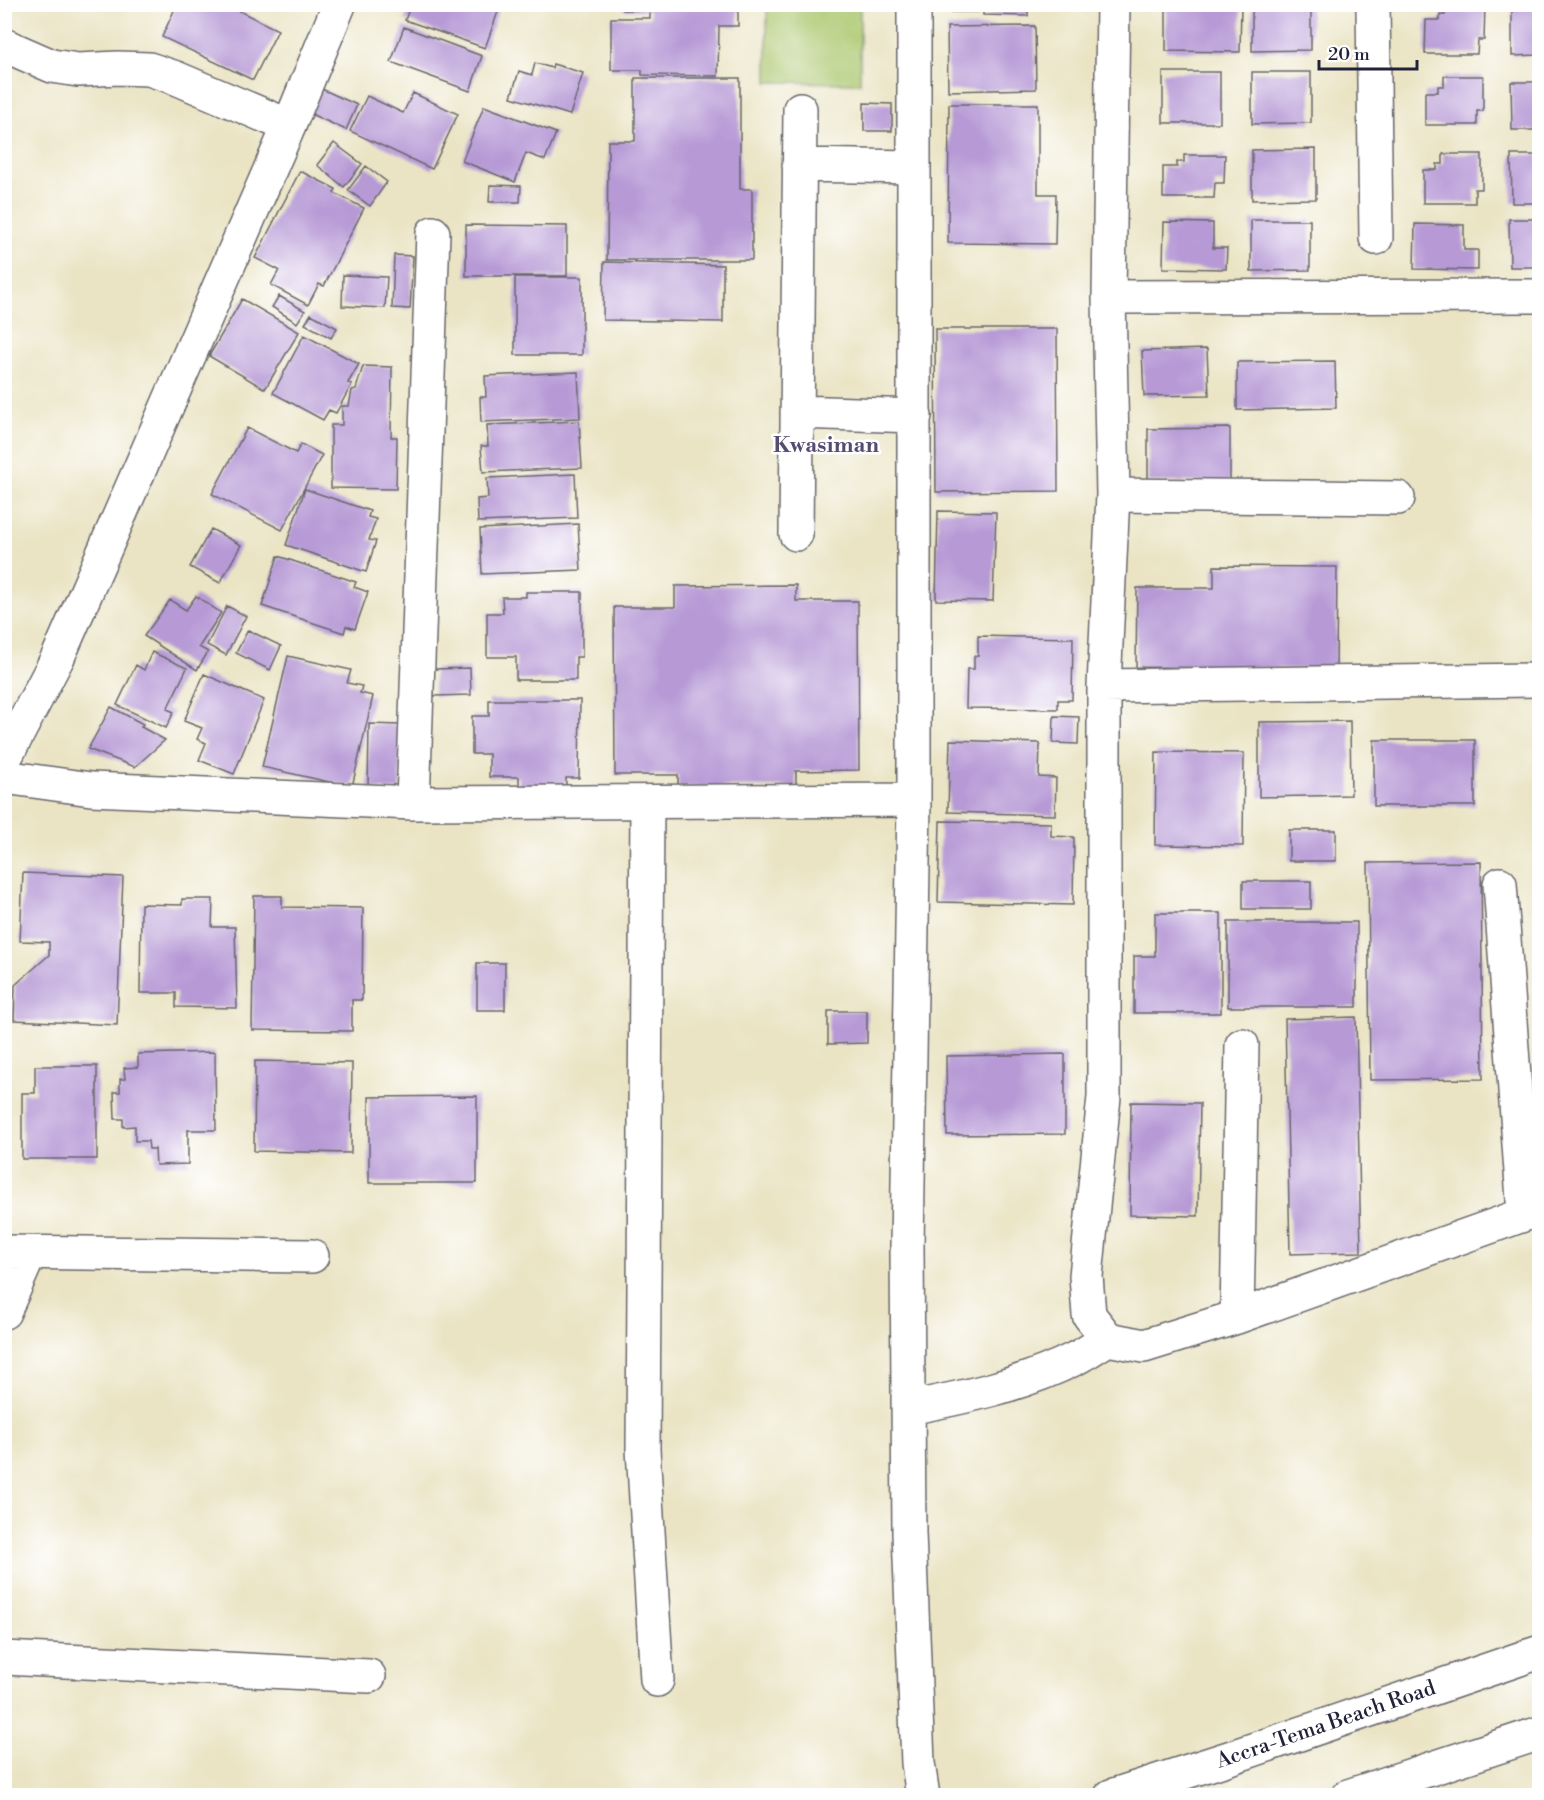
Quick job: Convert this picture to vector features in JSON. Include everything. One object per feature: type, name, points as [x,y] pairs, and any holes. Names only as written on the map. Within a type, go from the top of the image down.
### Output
[{"type":"street","points":[[914,4],[914,800],[907,1247],[909,1533],[918,1762],[923,1796]]},
{"type":"street","points":[[1113,4],[1109,297],[1113,495],[1104,686],[1104,1097],[1086,1276],[1089,1315],[1108,1339],[1144,1346],[1237,1317],[1532,1211],[1500,884]]},
{"type":"street","points":[[1373,4],[1376,238]]},
{"type":"street","points":[[4,760],[58,657],[289,126],[339,5]]},
{"type":"street","points":[[4,45],[52,66],[78,70],[149,69],[176,78],[289,126]]},
{"type":"street","points":[[796,534],[800,109]]},
{"type":"street","points":[[799,165],[914,166]]},
{"type":"street","points":[[413,803],[433,233]]},
{"type":"street","points":[[1109,297],[1539,296]]},
{"type":"street","points":[[797,412],[915,416]]},
{"type":"street","points":[[1113,495],[1398,498]]},
{"type":"street","points":[[1104,686],[1539,680]]},
{"type":"street","points":[[4,777],[91,789],[413,803],[914,800]]},
{"type":"street","points":[[647,802],[643,1449],[657,1680]]},
{"type":"street","points":[[1237,1317],[1242,1045]]},
{"type":"street","points":[[4,1312],[17,1253],[312,1256]]},
{"type":"street","points":[[908,1408],[978,1394],[1026,1379],[1077,1358],[1108,1339]]},
{"type":"street","name":"Accra-Tema Beach Road","points":[[1111,1796],[1539,1652]]},
{"type":"street","points":[[4,1658],[369,1676]]},
{"type":"street","points":[[1348,1796],[1539,1733]]},
{"type":"green space","points":[[767,5],[860,5],[860,83],[767,82]]},
{"type":"building","points":[[177,4],[225,4],[278,30],[253,80],[162,37]]},
{"type":"building","points":[[411,4],[487,4],[499,9],[485,48],[405,20]]},
{"type":"building","points":[[623,4],[738,4],[738,26],[719,26],[718,76],[642,75],[642,70],[611,70],[611,18],[650,18],[650,10],[623,10]]},
{"type":"building","points":[[941,4],[978,4],[978,12],[941,12]]},
{"type":"building","points":[[983,4],[1028,4],[1028,16],[983,15]]},
{"type":"building","points":[[1166,4],[1241,4],[1240,52],[1166,51]]},
{"type":"building","points":[[1252,4],[1311,4],[1311,50],[1252,51]]},
{"type":"building","points":[[1445,4],[1485,5],[1484,40],[1478,40],[1477,54],[1425,54],[1426,20],[1440,20],[1440,15],[1445,15]]},
{"type":"building","points":[[1512,8],[1538,8],[1540,55],[1512,56]]},
{"type":"building","points":[[1035,26],[1036,89],[948,91],[947,27]]},
{"type":"building","points":[[404,27],[482,56],[470,91],[391,62]]},
{"type":"building","points":[[535,63],[552,68],[553,64],[583,73],[570,115],[511,97],[519,71],[532,75]]},
{"type":"building","points":[[1163,72],[1220,72],[1220,123],[1163,123]]},
{"type":"building","points":[[1252,72],[1311,72],[1311,123],[1252,124]]},
{"type":"building","points":[[1444,76],[1483,76],[1483,111],[1477,111],[1477,125],[1425,125],[1425,92],[1438,92],[1438,86],[1444,86]]},
{"type":"building","points":[[635,78],[740,78],[740,189],[752,189],[752,260],[607,260],[608,141],[635,141]]},
{"type":"building","points":[[1511,82],[1538,82],[1540,130],[1512,130]]},
{"type":"building","points":[[313,85],[357,105],[346,130],[302,110]]},
{"type":"building","points":[[413,93],[458,114],[432,169],[350,131],[367,96],[403,113]]},
{"type":"building","points":[[864,103],[892,104],[892,131],[864,131]]},
{"type":"building","points":[[949,104],[1038,104],[1038,194],[1056,194],[1055,244],[948,243]]},
{"type":"building","points":[[484,106],[556,133],[545,160],[526,153],[515,182],[462,161]]},
{"type":"building","points":[[334,143],[362,164],[344,187],[317,165]]},
{"type":"building","points":[[1316,149],[1316,199],[1252,200],[1252,150]]},
{"type":"building","points":[[1443,154],[1482,154],[1482,189],[1475,189],[1475,203],[1423,203],[1423,170],[1437,170],[1437,164],[1443,164]]},
{"type":"building","points":[[1184,155],[1225,155],[1224,183],[1215,183],[1214,198],[1163,198],[1163,167],[1177,167],[1177,162],[1184,162]]},
{"type":"building","points":[[1511,155],[1538,155],[1540,203],[1512,203]]},
{"type":"building","points":[[366,166],[387,182],[370,206],[348,190]]},
{"type":"building","points":[[300,171],[336,189],[334,193],[364,208],[324,286],[319,284],[308,305],[271,285],[279,270],[255,258]]},
{"type":"building","points":[[490,185],[521,186],[520,202],[489,202]]},
{"type":"building","points":[[1509,219],[1536,219],[1536,241],[1540,241],[1538,267],[1510,267]]},
{"type":"building","points":[[1251,220],[1310,220],[1310,270],[1251,271]]},
{"type":"building","points":[[1164,222],[1213,223],[1213,248],[1227,248],[1226,269],[1163,268]]},
{"type":"building","points":[[1415,224],[1464,225],[1464,250],[1478,250],[1478,270],[1414,269]]},
{"type":"building","points":[[466,225],[567,226],[567,276],[466,276]]},
{"type":"building","points":[[394,255],[413,256],[410,309],[392,308]]},
{"type":"building","points":[[604,262],[723,265],[723,322],[603,320]]},
{"type":"building","points":[[343,275],[387,277],[385,308],[342,306]]},
{"type":"building","points":[[515,277],[582,277],[582,355],[515,355]]},
{"type":"building","points":[[279,296],[305,311],[297,323],[272,307]]},
{"type":"building","points":[[242,299],[299,332],[265,389],[209,356]]},
{"type":"building","points":[[311,314],[337,328],[331,338],[305,324]]},
{"type":"building","points":[[935,329],[1057,329],[1058,491],[936,492]]},
{"type":"building","points":[[304,335],[359,364],[348,383],[352,384],[336,413],[329,410],[323,420],[273,393]]},
{"type":"building","points":[[1207,349],[1209,395],[1144,396],[1142,351]]},
{"type":"building","points":[[1335,361],[1336,408],[1237,410],[1237,362]]},
{"type":"building","points":[[363,366],[392,367],[391,437],[397,437],[396,489],[331,488],[331,425],[342,425],[342,406],[349,406],[352,390],[356,389]]},
{"type":"building","points":[[578,372],[580,418],[481,422],[480,397],[486,397],[485,376]]},
{"type":"building","points":[[579,421],[582,468],[483,472],[481,446],[488,446],[487,425]]},
{"type":"building","points":[[247,428],[296,453],[301,444],[322,455],[282,530],[212,494]]},
{"type":"building","points":[[1230,428],[1230,482],[1148,482],[1148,429]]},
{"type":"building","points":[[575,474],[577,518],[478,522],[477,499],[488,498],[487,478]]},
{"type":"building","points":[[305,489],[370,511],[368,517],[376,519],[369,540],[376,541],[366,572],[286,545]]},
{"type":"building","points":[[938,511],[996,512],[993,601],[936,600]]},
{"type":"building","points":[[578,524],[581,570],[482,574],[480,529]]},
{"type":"building","points":[[211,529],[241,545],[220,583],[190,567]]},
{"type":"building","points":[[278,556],[356,582],[354,587],[368,592],[355,629],[346,626],[344,633],[262,606]]},
{"type":"building","points":[[1214,566],[1337,567],[1336,669],[1136,667],[1137,588],[1214,588]]},
{"type":"building","points":[[796,585],[796,601],[858,601],[859,770],[796,771],[796,787],[678,787],[678,775],[615,775],[614,607],[675,607],[675,586]]},
{"type":"building","points":[[526,592],[582,592],[582,657],[576,657],[576,680],[516,680],[516,657],[487,657],[487,613],[503,613],[502,597],[526,597]]},
{"type":"building","points":[[196,596],[221,613],[199,647],[208,652],[197,670],[144,636],[170,600],[186,610]]},
{"type":"building","points":[[227,606],[246,616],[226,655],[207,645]]},
{"type":"building","points":[[248,630],[281,646],[270,670],[236,653]]},
{"type":"building","points":[[978,636],[1073,638],[1072,700],[1058,700],[1058,709],[966,708],[967,669],[974,669],[974,656],[978,656]]},
{"type":"building","points":[[152,652],[187,668],[167,709],[174,712],[166,728],[117,705],[136,665],[144,670]]},
{"type":"building","points":[[288,656],[351,670],[347,683],[362,686],[360,693],[373,696],[352,787],[262,767]]},
{"type":"building","points":[[470,668],[471,695],[434,696],[434,669]]},
{"type":"building","points":[[204,674],[264,700],[234,774],[199,760],[206,743],[197,739],[202,728],[184,721]]},
{"type":"building","points":[[489,700],[580,700],[579,778],[566,778],[566,787],[519,787],[519,777],[489,777],[489,754],[472,754],[472,716],[489,716]]},
{"type":"building","points":[[111,707],[143,724],[141,727],[165,740],[135,767],[88,749]]},
{"type":"building","points":[[1054,716],[1079,717],[1078,744],[1053,743]]},
{"type":"building","points":[[1350,721],[1351,795],[1259,797],[1259,722]]},
{"type":"building","points":[[369,724],[400,725],[400,790],[368,789]]},
{"type":"building","points":[[950,740],[1040,743],[1039,777],[1056,778],[1055,815],[948,812]]},
{"type":"building","points":[[1374,740],[1475,740],[1475,806],[1374,806]]},
{"type":"building","points":[[1156,752],[1244,753],[1243,846],[1155,845]]},
{"type":"building","points":[[940,821],[1051,823],[1051,836],[1074,837],[1073,905],[938,902]]},
{"type":"building","points":[[1289,830],[1336,830],[1336,861],[1289,861]]},
{"type":"building","points":[[1481,862],[1483,1079],[1370,1080],[1368,863]]},
{"type":"building","points":[[23,873],[123,877],[117,1025],[14,1020],[15,985],[49,955],[49,942],[20,941]]},
{"type":"building","points":[[1243,881],[1311,881],[1311,909],[1243,909]]},
{"type":"building","points":[[254,896],[282,896],[282,907],[363,908],[362,1000],[352,1000],[352,1031],[252,1030]]},
{"type":"building","points":[[182,899],[213,899],[212,927],[235,927],[237,1008],[176,1007],[176,993],[140,993],[141,904],[182,905]]},
{"type":"building","points":[[1155,913],[1221,913],[1221,1013],[1134,1013],[1134,956],[1155,956]]},
{"type":"building","points":[[1228,922],[1357,922],[1357,1007],[1228,1007]]},
{"type":"building","points":[[477,963],[505,963],[505,1010],[477,1010]]},
{"type":"building","points":[[828,1011],[867,1011],[867,1043],[828,1044]]},
{"type":"building","points":[[1356,1017],[1361,1252],[1290,1254],[1285,1019]]},
{"type":"building","points":[[215,1052],[216,1130],[188,1130],[188,1164],[156,1165],[155,1149],[149,1149],[148,1141],[135,1141],[135,1126],[123,1127],[123,1119],[115,1119],[114,1092],[120,1092],[120,1079],[125,1079],[124,1068],[138,1067],[138,1054]]},
{"type":"building","points":[[1065,1054],[1065,1134],[947,1135],[946,1056]]},
{"type":"building","points":[[255,1061],[352,1063],[351,1153],[254,1151]]},
{"type":"building","points":[[35,1066],[97,1066],[97,1159],[22,1159],[22,1093],[35,1093]]},
{"type":"building","points":[[477,1096],[477,1183],[369,1183],[369,1097]]},
{"type":"building","points":[[1131,1102],[1200,1103],[1198,1216],[1130,1215]]},
{"type":"district","name":"Kwasiman","points":[[826,445]]}]
